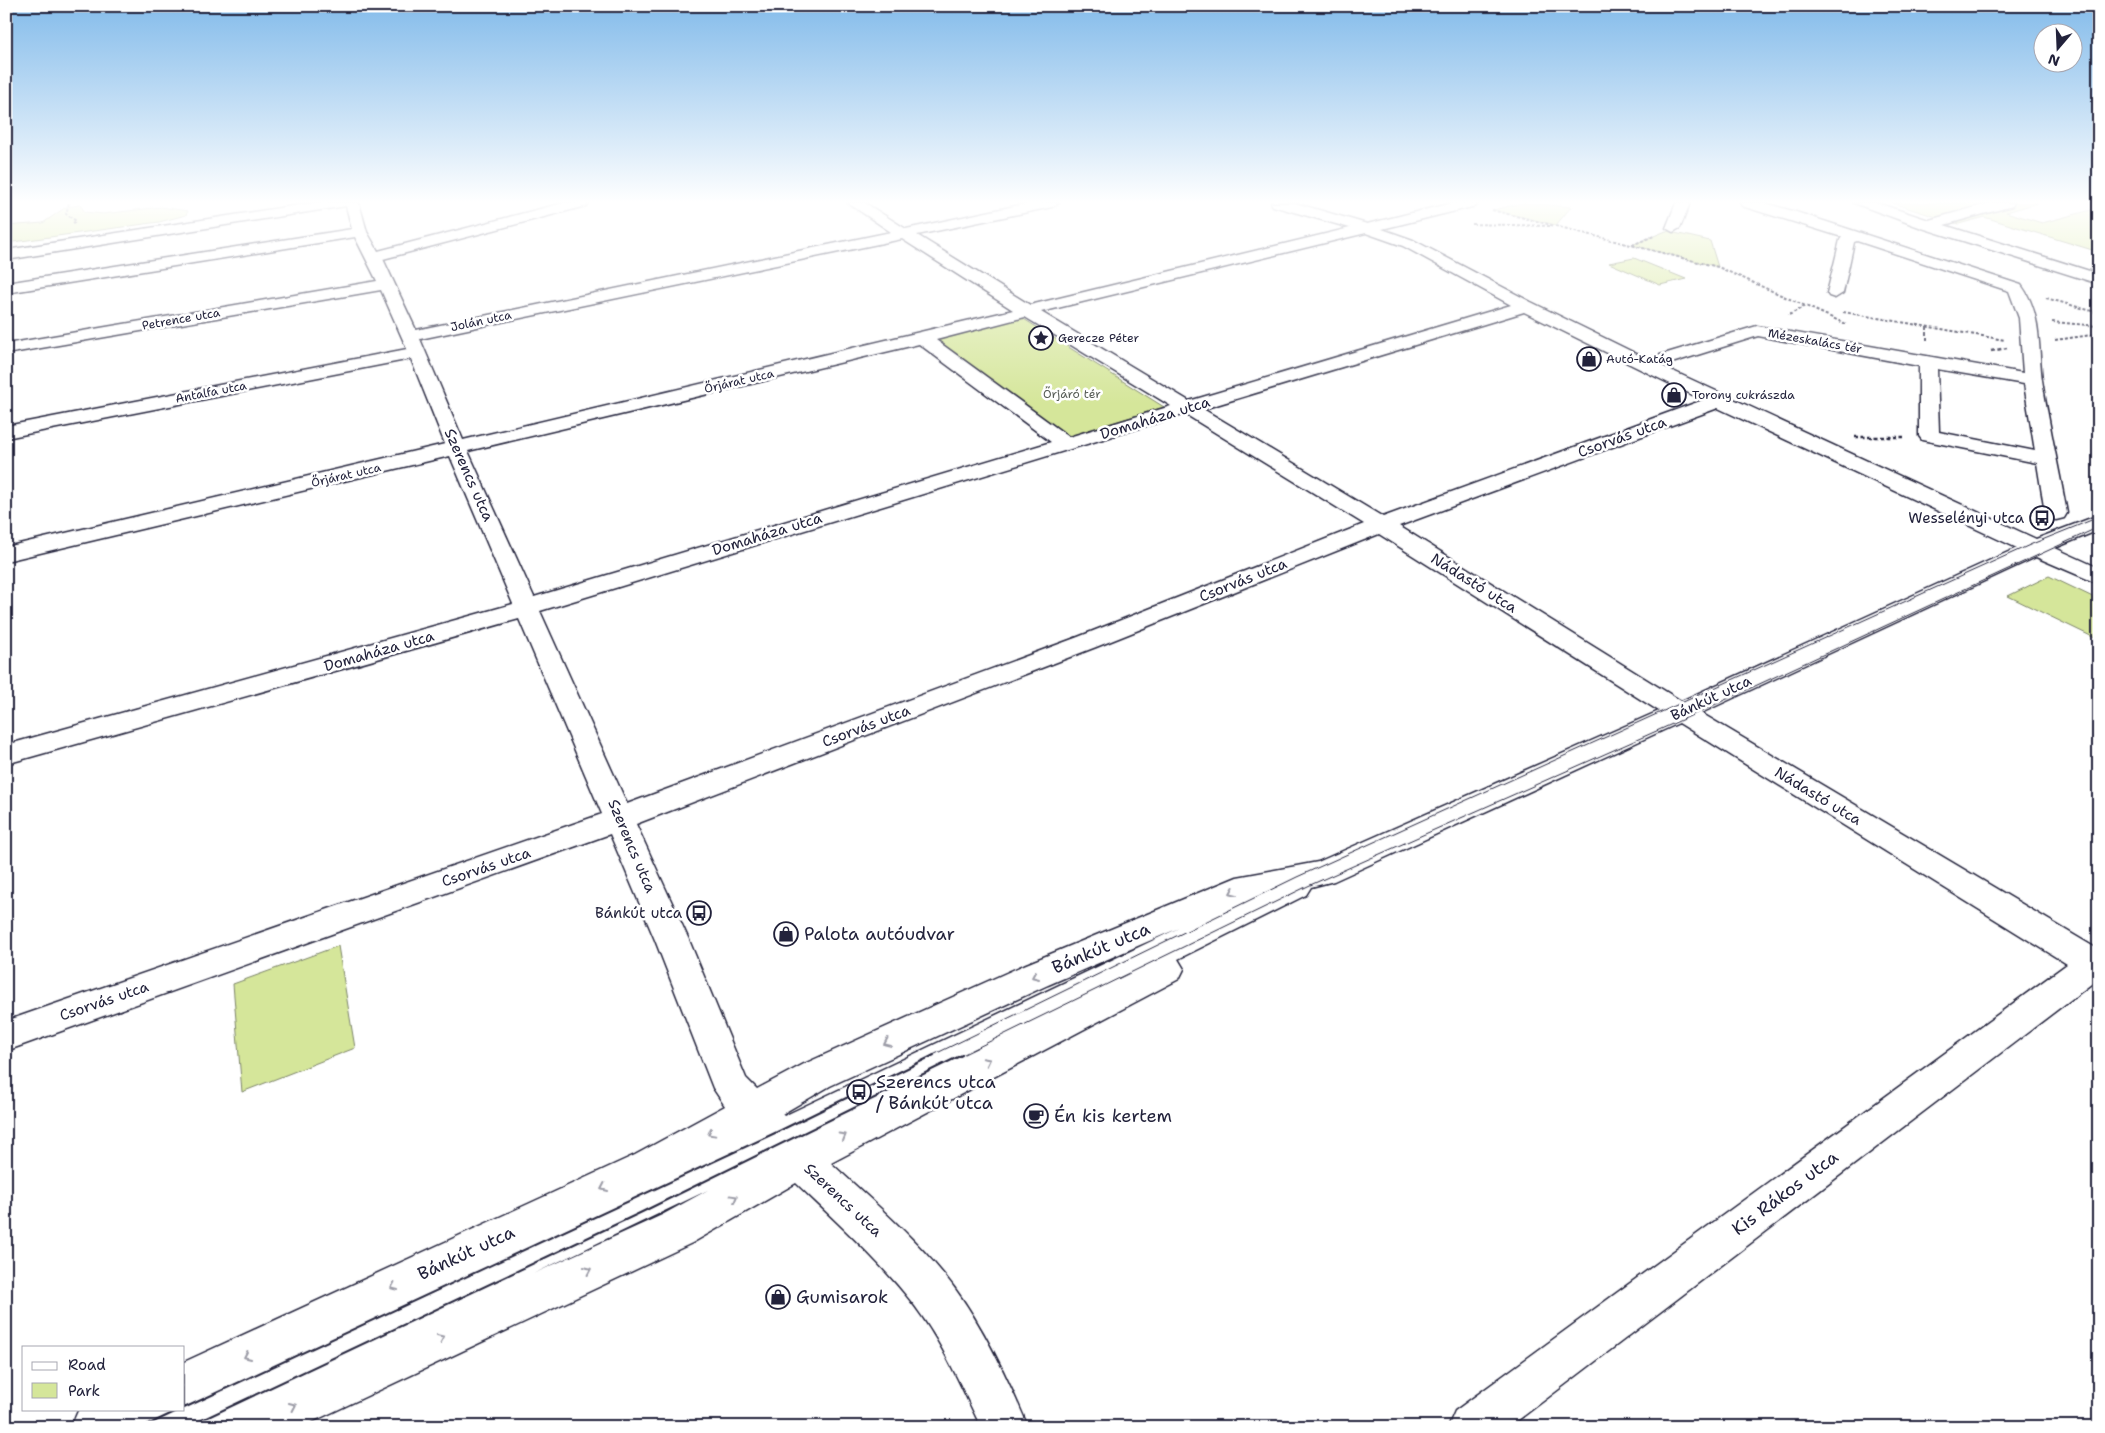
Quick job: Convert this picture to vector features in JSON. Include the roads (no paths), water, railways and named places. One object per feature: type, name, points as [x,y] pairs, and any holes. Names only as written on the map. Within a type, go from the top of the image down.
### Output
[{"type":"street","points":[[6,288],[121,270]]},
{"type":"street","name":"Szerencs utca","points":[[380,270],[620,818],[729,1081],[752,1110],[888,1243],[931,1292],[960,1336],[1005,1427]]},
{"type":"street","name":"Jolán utca","points":[[413,344],[743,270]]},
{"type":"street","name":"Nádastó utca","points":[[961,270],[1381,525],[1680,712],[2095,961]]},
{"type":"street","name":"Őrjárat utca","points":[[6,554],[922,338],[1195,270]]},
{"type":"street","points":[[1458,270],[1525,306],[1720,401],[2099,576]]},
{"type":"street","points":[[1835,293],[1840,270]]},
{"type":"street","points":[[1960,270],[2015,288],[2021,294],[2028,320],[2033,380],[2056,513]]},
{"type":"street","points":[[2070,270],[2099,279]]},
{"type":"street","name":"Petrence utca","points":[[6,349],[386,284]]},
{"type":"street","name":"Domaháza utca","points":[[6,755],[529,609],[570,593],[1525,306]]},
{"type":"street","name":"Mézeskalács tér","points":[[1646,365],[1760,331],[2033,380]]},
{"type":"street","points":[[922,338],[1068,444]]},
{"type":"street","name":"Antalfa utca","points":[[6,432],[413,344]]},
{"type":"street","points":[[1928,362],[1929,436],[2048,459]]},
{"type":"street","name":"Csorvás utca","points":[[6,1036],[620,818],[1087,642],[1381,525],[1720,401]]},
{"type":"street","name":"Bánkút utca","points":[[185,1385],[649,1168],[824,1071],[1036,975],[1248,885],[1323,873],[1680,712],[2038,547],[2099,522]]},
{"type":"street","points":[[163,1427],[790,1149],[1323,873]]},
{"type":"street","name":"Kis Rákos utca","points":[[1472,1427],[2095,961]]},
{"type":"street","points":[[249,1427],[677,1229],[790,1149]]},
{"type":"street","points":[[94,1427],[130,1410]]},
{"type":"tram line","points":[[931,1056],[1297,877],[2032,544],[2099,517]]},
{"type":"tram line","points":[[960,1056],[1308,886],[1688,717],[2099,527]]},
{"type":"tram line","points":[[185,1408],[775,1133],[934,1055]]},
{"type":"tram line","points":[[187,1427],[642,1212],[962,1055]]},
{"type":"tram line","points":[[143,1427],[179,1410]]},
{"type":"place","name":"Gerecze Péter","points":[[1041,338]]},
{"type":"place","name":"Autó-Katág","points":[[1589,359]]},
{"type":"place","name":"Torony cukrászda","points":[[1674,395]]},
{"type":"place","name":"Wesselényi utca","points":[[2042,518]]},
{"type":"place","name":"Bánkút utca","points":[[699,913]]},
{"type":"place","name":"Palota autóudvar","points":[[786,934]]},
{"type":"place","name":"Szerencs utca / Bánkút utca","points":[[859,1092]]},
{"type":"place","name":"Én kis kertem","points":[[1036,1116]]},
{"type":"place","name":"Gumisarok","points":[[778,1297]]},
{"type":"park label","name":"Őrjáró tér","points":[[1072,394]]}]
